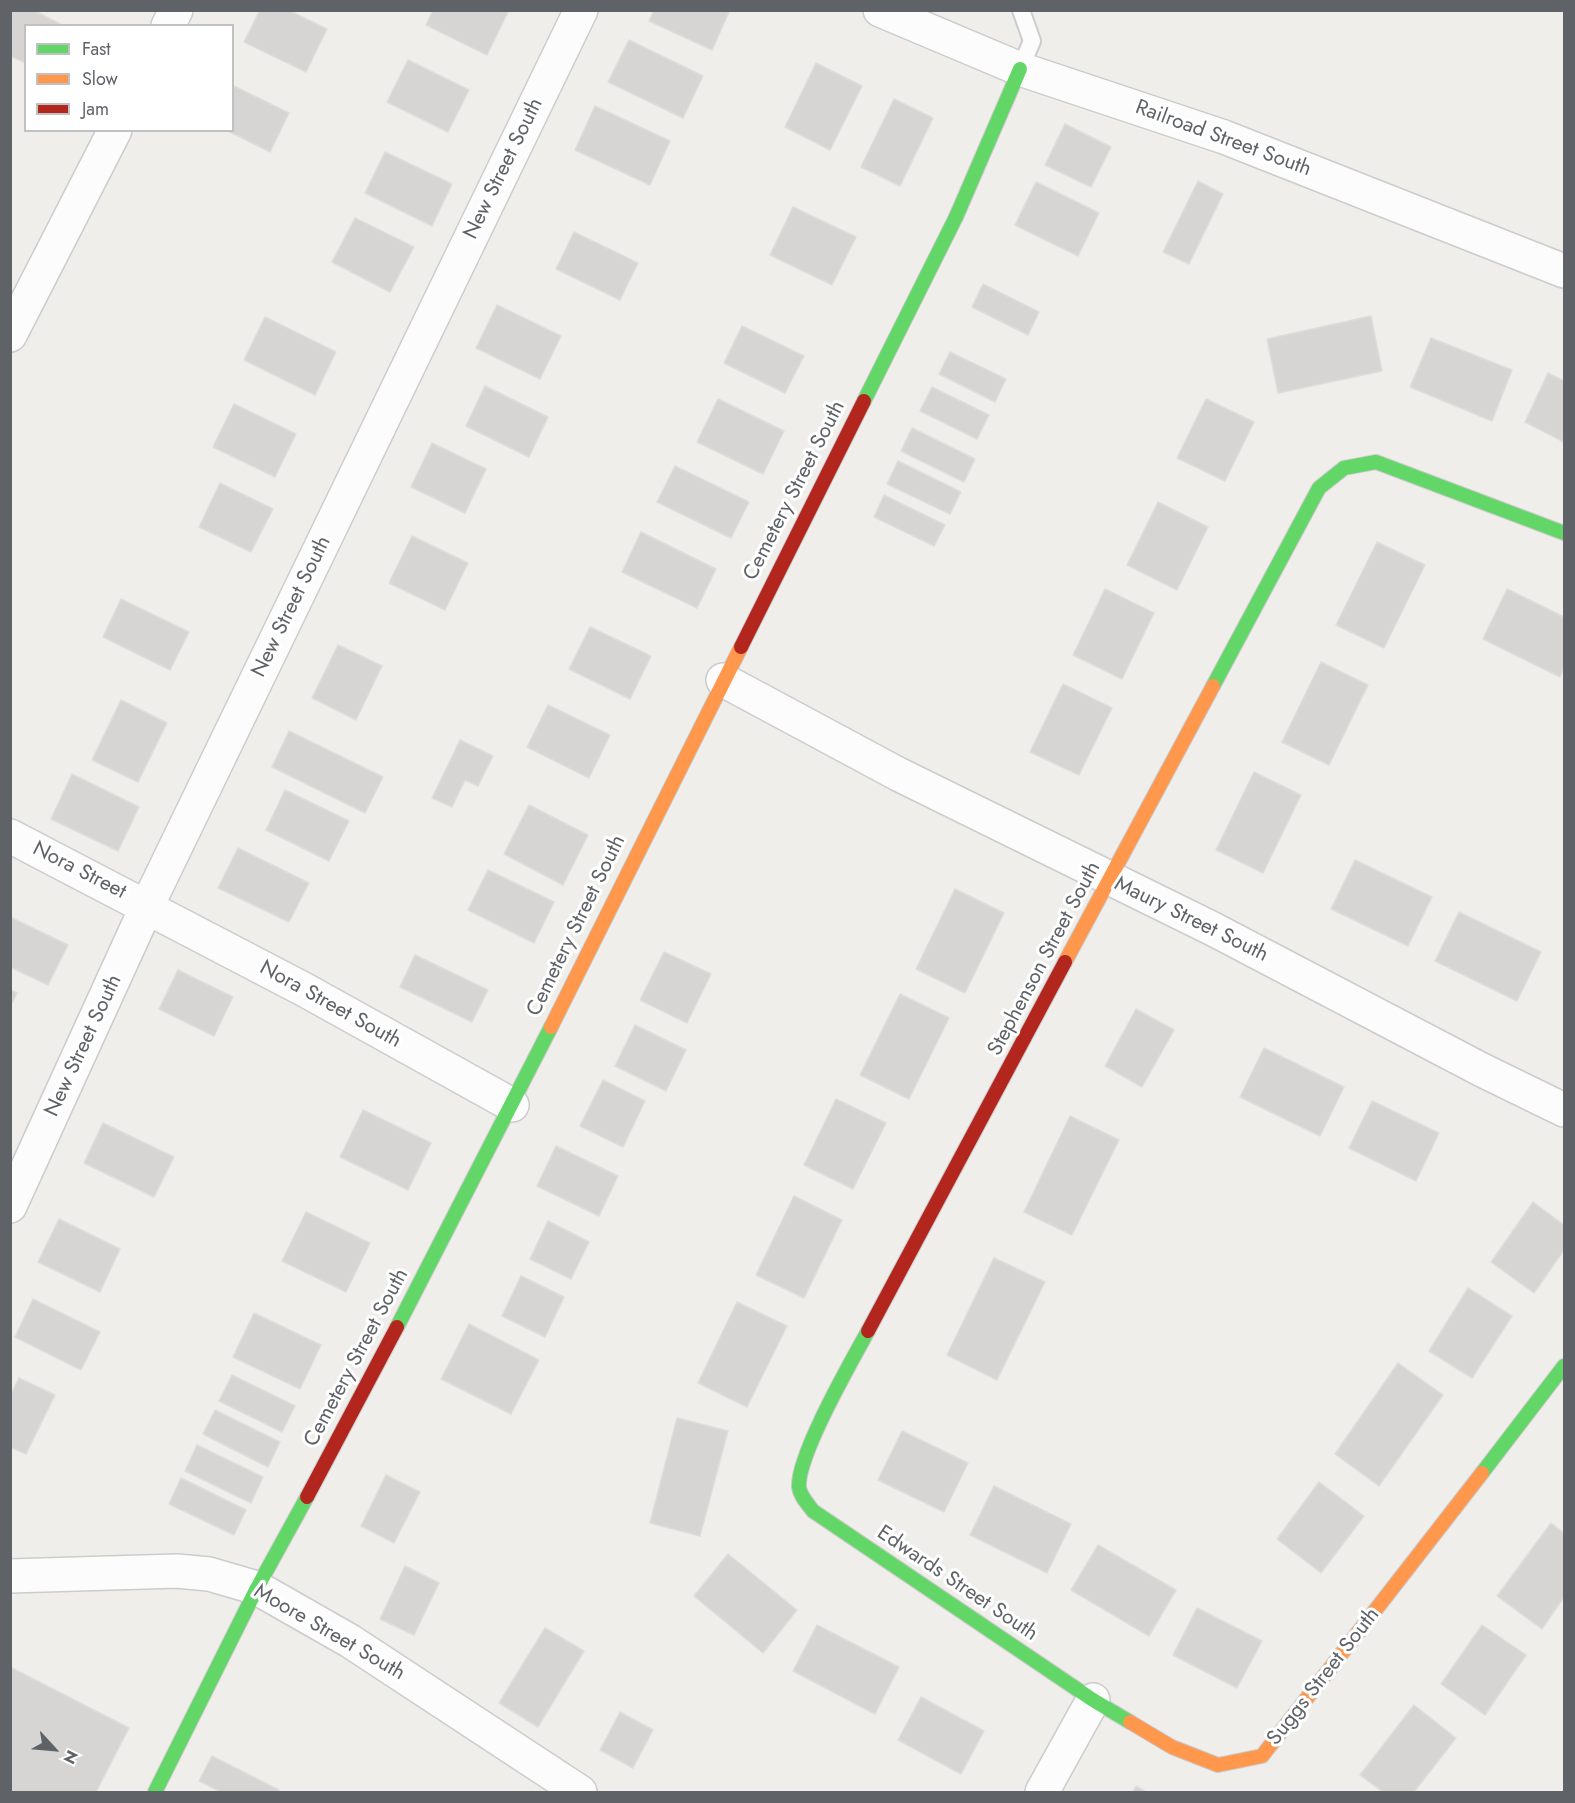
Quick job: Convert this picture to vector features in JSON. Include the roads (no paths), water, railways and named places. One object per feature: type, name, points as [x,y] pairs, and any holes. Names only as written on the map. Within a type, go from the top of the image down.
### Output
[{"type":"street","points":[[169,24],[176,10]]},
{"type":"street","name":"New Street South","points":[[10,1206],[147,906],[581,10]]},
{"type":"street","name":"Railroad Street South","points":[[880,10],[1020,69],[1224,137],[1564,270]]},
{"type":"street","name":"Cemetery Street South","points":[[155,1792],[257,1588],[340,1437],[512,1105],[956,217],[1020,69]]},
{"type":"street","points":[[10,335],[114,132]]},
{"type":"street","name":"Stephenson Street South","points":[[803,1497],[800,1487],[803,1466],[821,1423],[1111,880],[1301,516],[1332,472],[1358,461],[1376,462],[1564,533]]},
{"type":"street","name":"Maury Street South","points":[[723,680],[898,774],[1213,929],[1482,1070],[1564,1110]]},
{"type":"street","name":"Nora Street","points":[[10,836],[147,906]]},
{"type":"street","name":"Nora Street South","points":[[147,906],[512,1105]]},
{"type":"street","name":"Suggs Street South","points":[[1093,1700],[1172,1747],[1218,1765],[1262,1756],[1284,1731],[1564,1366]]},
{"type":"street","name":"Edwards Street South","points":[[803,1497],[813,1511],[850,1538],[1093,1700]]},
{"type":"street","name":"Moore Street South","points":[[10,1576],[177,1571],[209,1574],[257,1588],[350,1641],[580,1792]]},
{"type":"street","points":[[1042,1792],[1093,1700]]},
{"type":"lane","points":[[1020,10],[1032,40],[1020,69]]}]
